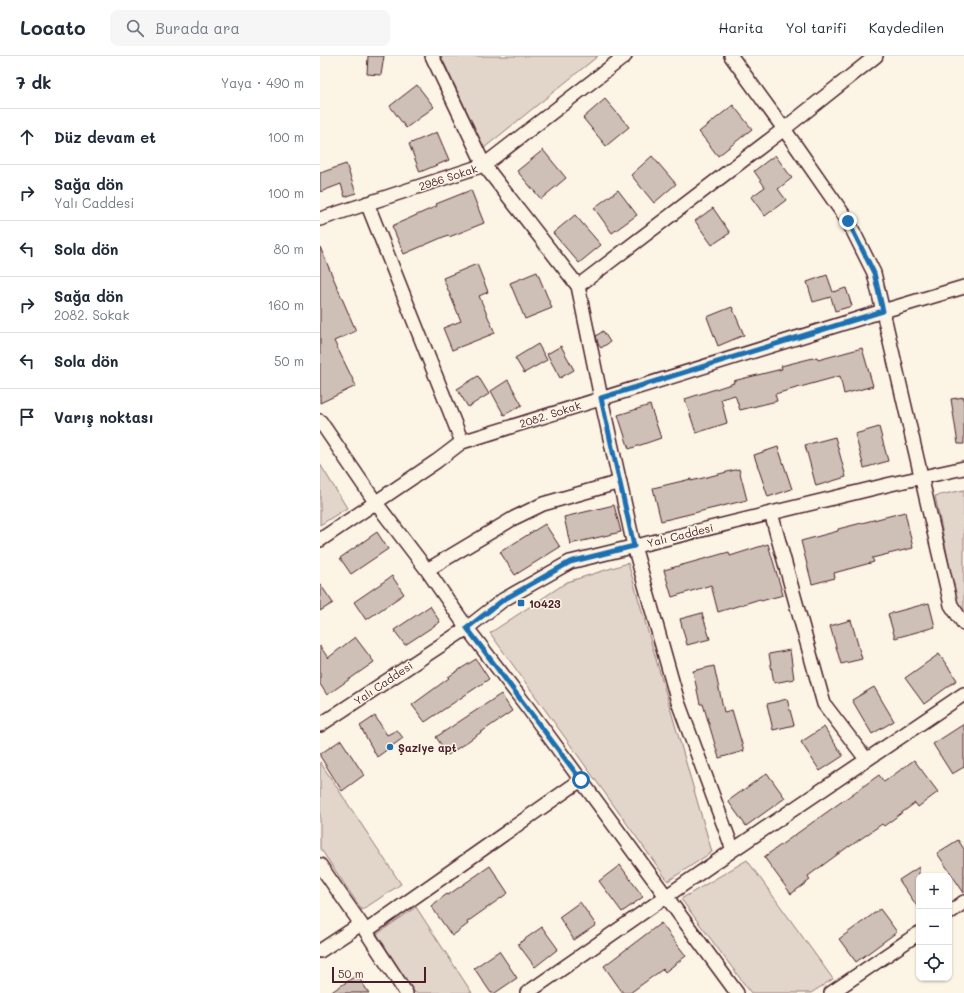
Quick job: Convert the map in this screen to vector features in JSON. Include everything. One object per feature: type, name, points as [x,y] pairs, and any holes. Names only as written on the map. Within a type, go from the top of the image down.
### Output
[{"type":"street","name":"2986 Sokak","points":[[320,219],[484,165],[432,56]]},
{"type":"street","points":[[625,56],[484,165],[578,286],[634,546],[678,702],[733,850]]},
{"type":"street","points":[[731,56],[848,221],[874,273],[951,606],[964,624]]},
{"type":"street","points":[[578,286],[784,129],[876,56]]},
{"type":"street","points":[[367,203],[462,442]]},
{"type":"street","name":"2082. Sokak","points":[[320,540],[376,503],[462,442],[964,287]]},
{"type":"street","points":[[320,421],[376,503],[427,570],[467,628],[581,780],[665,897],[737,993]]},
{"type":"street","name":"Yalı Caddesi","points":[[320,725],[467,628],[503,600],[570,562],[921,477],[964,468]]},
{"type":"street","points":[[427,570],[514,518],[543,504],[620,482]]},
{"type":"street","points":[[771,513],[824,704],[866,759]]},
{"type":"street","points":[[527,993],[866,759],[964,694]]},
{"type":"street","points":[[320,952],[363,928],[581,780]]},
{"type":"street","points":[[320,865],[406,993]]},
{"type":"street","points":[[952,911],[964,902]]},
{"type":"street","points":[[831,993],[916,935]]},
{"type":"shaded area","points":[[441,56],[598,56],[484,148]]},
{"type":"shaded area","points":[[320,464],[347,508],[320,525]]},
{"type":"shaded area","points":[[964,490],[964,612],[957,602],[935,496]]},
{"type":"shaded area","points":[[628,563],[712,852],[668,881],[490,633],[567,582]]},
{"type":"shaded area","points":[[320,762],[401,884],[362,910],[320,848]]},
{"type":"shaded area","points":[[747,860],[833,979],[811,993],[751,993],[681,899]]},
{"type":"shaded area","points":[[416,907],[472,993],[415,993],[377,934]]},
{"type":"building","points":[[368,56],[384,56],[381,75],[367,74]]},
{"type":"building","points":[[417,85],[434,107],[406,128],[390,106]]},
{"type":"building","points":[[605,99],[629,127],[606,146],[583,118]]},
{"type":"building","points":[[733,105],[752,129],[718,156],[699,132]]},
{"type":"building","points":[[437,132],[449,160],[420,172],[409,144]]},
{"type":"building","points":[[543,150],[566,178],[541,199],[517,171]]},
{"type":"building","points":[[775,155],[792,178],[778,189],[786,200],[765,216],[751,197],[765,187],[754,171]]},
{"type":"building","points":[[652,156],[676,184],[654,203],[631,175]]},
{"type":"building","points":[[346,164],[356,193],[345,197],[341,184],[320,192],[320,173]]},
{"type":"building","points":[[471,190],[484,223],[449,237],[448,235],[404,254],[392,226],[437,206],[436,204]]},
{"type":"building","points":[[618,190],[637,215],[612,233],[594,208]]},
{"type":"building","points":[[713,208],[730,233],[712,245],[695,221]]},
{"type":"building","points":[[575,215],[601,245],[579,263],[553,233]]},
{"type":"building","points":[[320,247],[356,331],[334,341],[356,386],[320,403]]},
{"type":"building","points":[[477,264],[488,292],[479,296],[495,333],[452,350],[443,328],[461,321],[443,278]]},
{"type":"building","points":[[537,272],[552,308],[525,319],[510,283]]},
{"type":"building","points":[[827,275],[833,292],[846,288],[852,306],[835,311],[831,297],[813,302],[807,282]]},
{"type":"building","points":[[732,307],[744,335],[718,346],[707,317]]},
{"type":"building","points":[[603,331],[610,342],[601,348],[598,344],[596,336]]},
{"type":"building","points":[[538,344],[547,360],[524,373],[515,358]]},
{"type":"building","points":[[561,346],[574,370],[560,378],[547,354]]},
{"type":"building","points":[[862,348],[873,386],[844,394],[840,376],[775,394],[777,401],[740,410],[735,395],[721,399],[727,423],[696,433],[685,399],[734,383],[733,381],[782,369],[781,366],[817,357],[818,360]]},
{"type":"building","points":[[478,376],[489,394],[468,407],[457,389]]},
{"type":"building","points":[[508,380],[522,405],[504,415],[491,391]]},
{"type":"building","points":[[964,397],[964,444],[958,444],[951,399]]},
{"type":"building","points":[[650,405],[661,438],[629,449],[618,415]]},
{"type":"building","points":[[879,427],[888,461],[864,468],[855,434]]},
{"type":"building","points":[[835,437],[846,477],[816,486],[805,445]]},
{"type":"building","points":[[778,447],[792,489],[768,497],[754,455]]},
{"type":"building","points":[[739,469],[747,500],[661,521],[653,488],[691,479],[691,481]]},
{"type":"building","points":[[614,505],[621,532],[570,544],[564,517]]},
{"type":"building","points":[[905,512],[913,548],[872,558],[874,562],[834,573],[835,578],[812,584],[801,541],[838,531],[838,529]]},
{"type":"building","points":[[545,524],[560,547],[515,575],[500,552]]},
{"type":"building","points":[[377,532],[388,549],[351,574],[340,558]]},
{"type":"building","points":[[768,544],[783,595],[761,601],[760,599],[718,612],[711,585],[672,597],[664,570],[729,552],[730,556]]},
{"type":"building","points":[[392,576],[404,594],[366,620],[354,602]]},
{"type":"building","points":[[320,584],[333,603],[320,611]]},
{"type":"building","points":[[929,603],[935,627],[895,638],[888,614]]},
{"type":"building","points":[[430,606],[440,622],[405,645],[394,630]]},
{"type":"building","points":[[702,613],[710,639],[687,645],[680,619]]},
{"type":"building","points":[[851,620],[862,659],[841,664],[830,626]]},
{"type":"building","points":[[355,637],[374,662],[327,695],[320,684],[320,646],[328,658]]},
{"type":"building","points":[[790,650],[794,679],[774,683],[769,654]]},
{"type":"building","points":[[939,654],[957,680],[924,704],[905,678]]},
{"type":"building","points":[[476,659],[489,679],[425,722],[412,705],[449,678],[448,677]]},
{"type":"building","points":[[714,666],[724,712],[732,710],[744,751],[719,758],[703,704],[700,704],[693,671]]},
{"type":"building","points":[[874,687],[894,721],[872,734],[852,700]]},
{"type":"building","points":[[501,694],[512,711],[448,755],[436,737]]},
{"type":"building","points":[[787,699],[794,725],[773,730],[767,704]]},
{"type":"building","points":[[375,716],[387,735],[397,730],[403,738],[377,757],[360,726]]},
{"type":"building","points":[[964,724],[964,767],[952,774],[933,744]]},
{"type":"building","points":[[824,727],[843,756],[820,771],[801,742]]},
{"type":"building","points":[[341,740],[364,775],[342,791],[320,756],[320,754]]},
{"type":"building","points":[[914,760],[938,792],[918,807],[915,803],[884,826],[882,824],[849,846],[808,876],[810,880],[791,894],[764,857],[879,775],[884,782]]},
{"type":"building","points":[[767,773],[785,798],[746,826],[728,801]]},
{"type":"building","points":[[958,840],[964,849],[964,893],[952,873],[937,853]]},
{"type":"building","points":[[620,865],[643,897],[622,912],[599,881]]},
{"type":"building","points":[[490,866],[508,893],[467,922],[468,924],[452,936],[431,906]]},
{"type":"building","points":[[919,867],[919,873],[916,873],[916,905],[899,880]]},
{"type":"building","points":[[580,902],[596,925],[574,940],[559,917]]},
{"type":"building","points":[[880,909],[897,932],[856,962],[839,939]]},
{"type":"building","points":[[661,923],[686,956],[665,972],[663,969],[630,993],[623,993],[604,966]]},
{"type":"building","points":[[542,927],[558,949],[535,967],[518,944]]},
{"type":"building","points":[[499,951],[517,978],[495,993],[491,993],[474,968]]},
{"type":"building","points":[[357,975],[369,993],[330,993]]},
{"type":"place","name":"10423","points":[[521,603]]},
{"type":"place","name":"Şaziye apt","points":[[390,747]]},
{"type":"route","points":[[581,780],[467,628],[503,600],[570,562],[634,546],[601,398],[883,311],[874,273],[848,221]]}]
